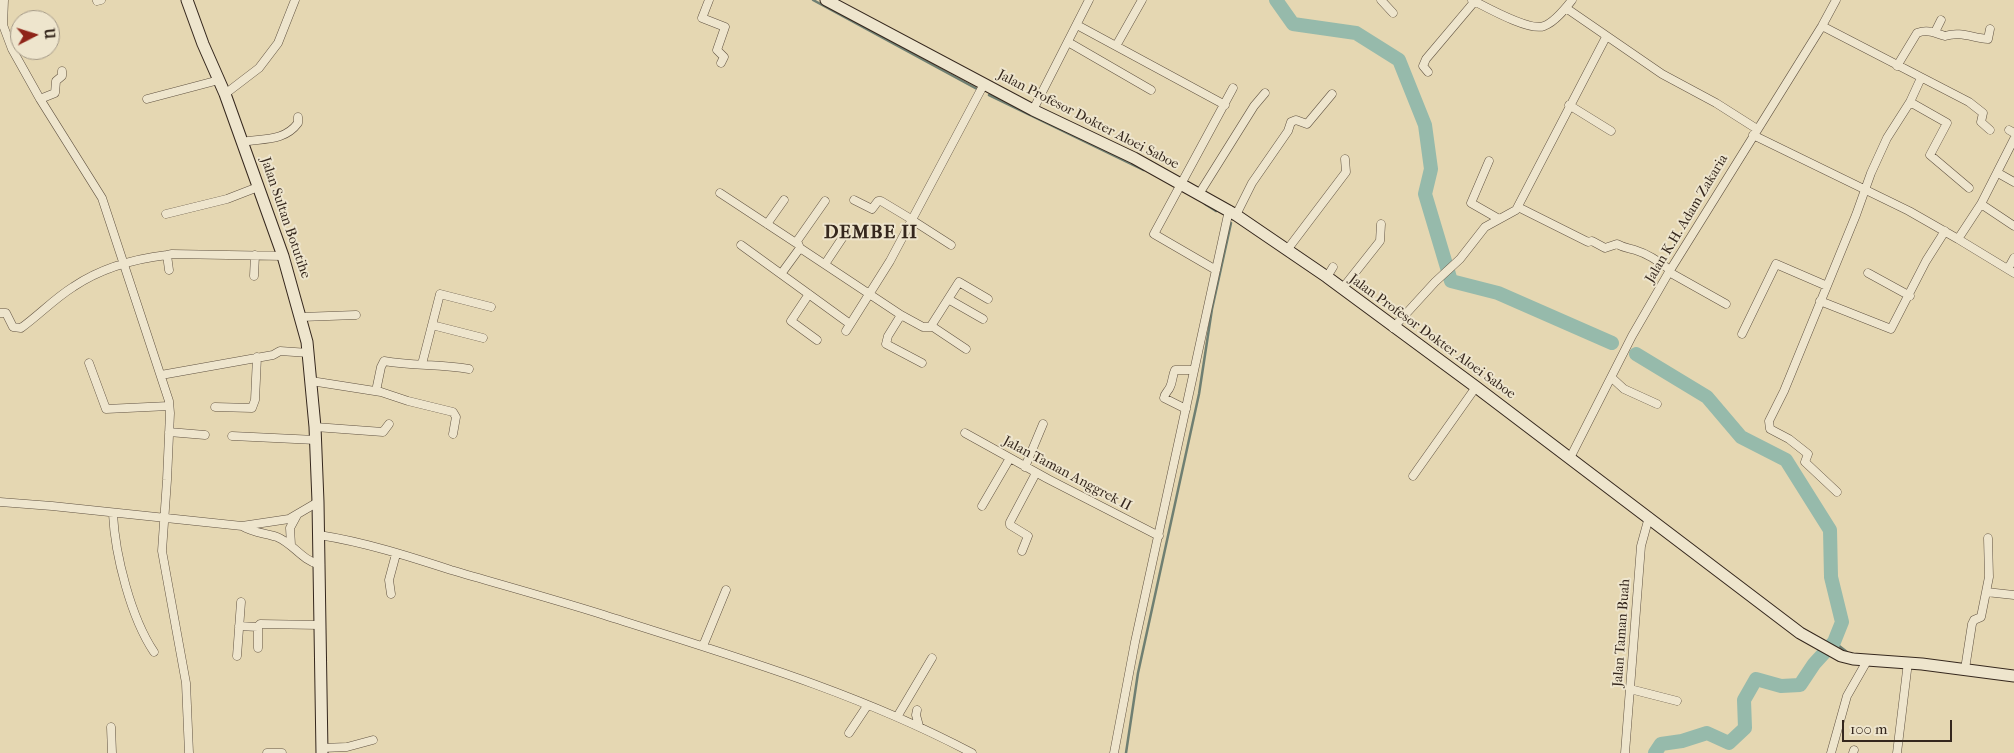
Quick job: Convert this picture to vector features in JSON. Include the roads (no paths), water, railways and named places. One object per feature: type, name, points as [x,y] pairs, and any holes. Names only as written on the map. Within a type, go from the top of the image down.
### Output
[{"type":"street","points":[[4,0],[2,18],[7,37],[40,99],[102,198],[124,262],[139,315],[161,375],[169,406],[162,551],[186,683],[189,753]]},
{"type":"street","name":"Jalan Sultan Botutihe","points":[[187,0],[225,94],[283,256],[309,352],[316,440],[320,566],[322,751]]},
{"type":"street","points":[[225,94],[259,68],[278,43],[295,0]]},
{"type":"street","points":[[709,0],[702,18],[726,27],[717,50],[724,57],[721,63]]},
{"type":"street","name":"Jalan Profesor Dokter Aloei Saboe","points":[[826,0],[1033,110],[1134,158],[1233,212],[1476,387],[1648,517],[1785,624],[1818,643],[1841,656],[1867,661],[1966,664],[2014,676]]},
{"type":"street","points":[[1033,110],[1089,0]]},
{"type":"street","points":[[1116,46],[1142,0]]},
{"type":"street","points":[[1381,0],[1393,13]]},
{"type":"street","points":[[1428,72],[1423,66],[1426,60],[1474,1],[1528,26],[1538,28],[1546,26],[1572,0]]},
{"type":"street","name":"Jalan K.H. Adam Zakaria","points":[[1570,458],[1632,336],[1755,132],[1822,26],[1836,0]]},
{"type":"street","points":[[1566,8],[1662,74],[1710,99],[1755,132],[1945,231],[2011,271],[2014,258]]},
{"type":"street","points":[[1935,32],[1941,20]]},
{"type":"street","points":[[1077,25],[1225,105]]},
{"type":"street","points":[[1822,26],[1981,109],[1983,113],[1981,122],[1990,130]]},
{"type":"street","points":[[1897,66],[1917,33],[1927,30],[1945,36],[1951,34],[1970,35],[1988,39],[1990,29]]},
{"type":"street","points":[[1393,328],[1448,270],[1485,227],[1511,214],[1518,207],[1606,37]]},
{"type":"street","points":[[1068,42],[1151,90]]},
{"type":"street","points":[[40,99],[55,93],[56,82],[62,76],[62,71]]},
{"type":"street","points":[[1837,492],[1805,462],[1808,454],[1769,427],[1769,421],[1827,286],[1887,138],[1910,102],[1921,78]]},
{"type":"street","points":[[147,99],[219,80]]},
{"type":"street","points":[[741,245],[810,294],[848,328],[869,295],[984,84]]},
{"type":"street","points":[[1216,270],[1154,234],[1233,88]]},
{"type":"street","points":[[1200,194],[1254,106],[1265,93]]},
{"type":"street","points":[[1114,753],[1134,642],[1159,536],[1216,270],[1233,212],[1288,131],[1291,122],[1296,120],[1307,124],[1332,94]]},
{"type":"street","points":[[1910,102],[1947,123],[1930,155],[1969,188]]},
{"type":"street","points":[[1569,106],[1611,131]]},
{"type":"street","points":[[242,142],[271,139],[289,134],[298,123],[298,118]]},
{"type":"street","points":[[1958,239],[1981,204],[2014,139]]},
{"type":"street","points":[[1288,250],[1346,172],[1344,159]]},
{"type":"street","points":[[1489,161],[1471,203],[1499,219]]},
{"type":"street","points":[[1998,173],[2014,182]]},
{"type":"street","points":[[166,214],[227,199],[258,187]]},
{"type":"street","points":[[720,193],[869,295],[923,327],[931,326],[966,349]]},
{"type":"street","points":[[767,224],[784,200]]},
{"type":"street","points":[[854,200],[872,209],[878,201],[881,201],[951,245]]},
{"type":"street","points":[[781,274],[825,201]]},
{"type":"street","points":[[1981,204],[2014,226]]},
{"type":"street","points":[[1518,207],[1586,241],[1592,241],[1606,248],[1612,243],[1617,244],[1628,250],[1634,250],[1655,259],[1670,271],[1726,304]]},
{"type":"street","points":[[1342,290],[1380,241],[1381,224]]},
{"type":"street","points":[[1820,301],[1891,330],[1910,296],[1926,261],[1945,231]]},
{"type":"street","points":[[825,264],[845,234]]},
{"type":"street","points":[[167,255],[169,270]]},
{"type":"street","points":[[0,312],[6,313],[13,327],[21,328],[74,286],[124,262],[167,255],[283,256]]},
{"type":"street","points":[[254,276],[255,255]]},
{"type":"street","points":[[1742,334],[1776,264],[1827,286]]},
{"type":"street","points":[[1327,278],[1334,267]]},
{"type":"street","points":[[1868,273],[1910,296]]},
{"type":"street","points":[[931,326],[959,282],[988,299]]},
{"type":"street","points":[[422,364],[441,293],[491,307]]},
{"type":"street","points":[[810,294],[792,321],[818,340]]},
{"type":"street","points":[[948,299],[983,319]]},
{"type":"street","points":[[301,317],[356,315]]},
{"type":"street","points":[[901,315],[888,336],[886,344],[922,363]]},
{"type":"street","points":[[432,325],[483,338]]},
{"type":"street","points":[[161,375],[273,355],[280,351],[309,352]]},
{"type":"street","points":[[215,407],[252,408],[255,400],[257,357]]},
{"type":"street","points":[[376,391],[384,361],[415,366],[438,364],[469,369]]},
{"type":"street","points":[[89,363],[106,409],[169,406]]},
{"type":"street","points":[[1186,409],[1164,398],[1165,393],[1170,386],[1175,370],[1194,370]]},
{"type":"street","points":[[1612,378],[1624,389],[1658,404]]},
{"type":"street","points":[[311,381],[376,391],[453,412],[456,417],[453,434]]},
{"type":"street","points":[[1413,476],[1476,387]]},
{"type":"street","points":[[315,428],[384,432],[389,424]]},
{"type":"street","points":[[1025,467],[1043,424]]},
{"type":"street","points":[[169,432],[205,435]]},
{"type":"street","name":"Jalan Taman Anggrek II","points":[[965,433],[1036,473],[1159,536]]},
{"type":"street","points":[[232,436],[316,440]]},
{"type":"street","points":[[982,506],[1010,458]]},
{"type":"street","points":[[1022,551],[1028,536],[1010,525],[1010,522],[1036,473]]},
{"type":"street","points":[[0,502],[242,526],[289,519],[318,502]]},
{"type":"street","points":[[113,514],[117,553],[145,638],[154,652]]},
{"type":"street","points":[[291,545],[290,528],[296,515]]},
{"type":"street","name":"Jalan Taman Buah","points":[[1625,753],[1641,546],[1648,517]]},
{"type":"street","points":[[242,526],[252,532],[277,537],[291,545],[303,558],[320,566]]},
{"type":"street","points":[[319,535],[360,543],[785,672],[919,726],[972,753]]},
{"type":"street","points":[[1966,664],[1972,624],[1974,620],[1981,617],[1990,570],[1988,538]]},
{"type":"street","points":[[391,594],[389,580],[396,554]]},
{"type":"street","points":[[703,646],[726,590]]},
{"type":"street","points":[[1986,592],[2014,595]]},
{"type":"street","points":[[237,656],[241,602]]},
{"type":"street","points":[[239,626],[258,627],[260,624],[268,623],[320,625]]},
{"type":"street","points":[[258,627],[258,648]]},
{"type":"street","points":[[897,718],[932,658]]},
{"type":"street","points":[[1831,753],[1847,696],[1867,661]]},
{"type":"street","points":[[1897,753],[1908,662]]},
{"type":"street","points":[[1630,689],[1677,701]]},
{"type":"street","points":[[849,733],[867,706]]},
{"type":"street","points":[[918,710],[916,715],[919,726]]},
{"type":"street","points":[[111,727],[112,753]]},
{"type":"street","points":[[322,751],[373,740]]},
{"type":"street","points":[[267,753],[282,753]]},
{"type":"waterway","points":[[813,0],[977,89]]},
{"type":"waterway","points":[[1276,0],[1293,24],[1356,33],[1399,60],[1425,125],[1431,169],[1425,194],[1451,281],[1498,293],[1612,343]]},
{"type":"waterway","points":[[989,95],[1144,170]]},
{"type":"waterway","points":[[1205,204],[1216,211]]},
{"type":"waterway","points":[[1126,753],[1138,673],[1199,394],[1212,309],[1231,223]]},
{"type":"waterway","points":[[1636,354],[1707,397],[1741,437],[1786,460],[1830,530],[1831,577],[1842,622],[1834,642],[1814,664],[1800,685],[1781,686],[1756,679],[1744,700],[1745,728],[1729,743],[1707,733],[1682,741],[1661,744],[1655,753]]},
{"type":"waterway","points":[[1834,642],[1847,652]]},
{"type":"district","name":"DEMBE II","points":[[871,233]]}]
